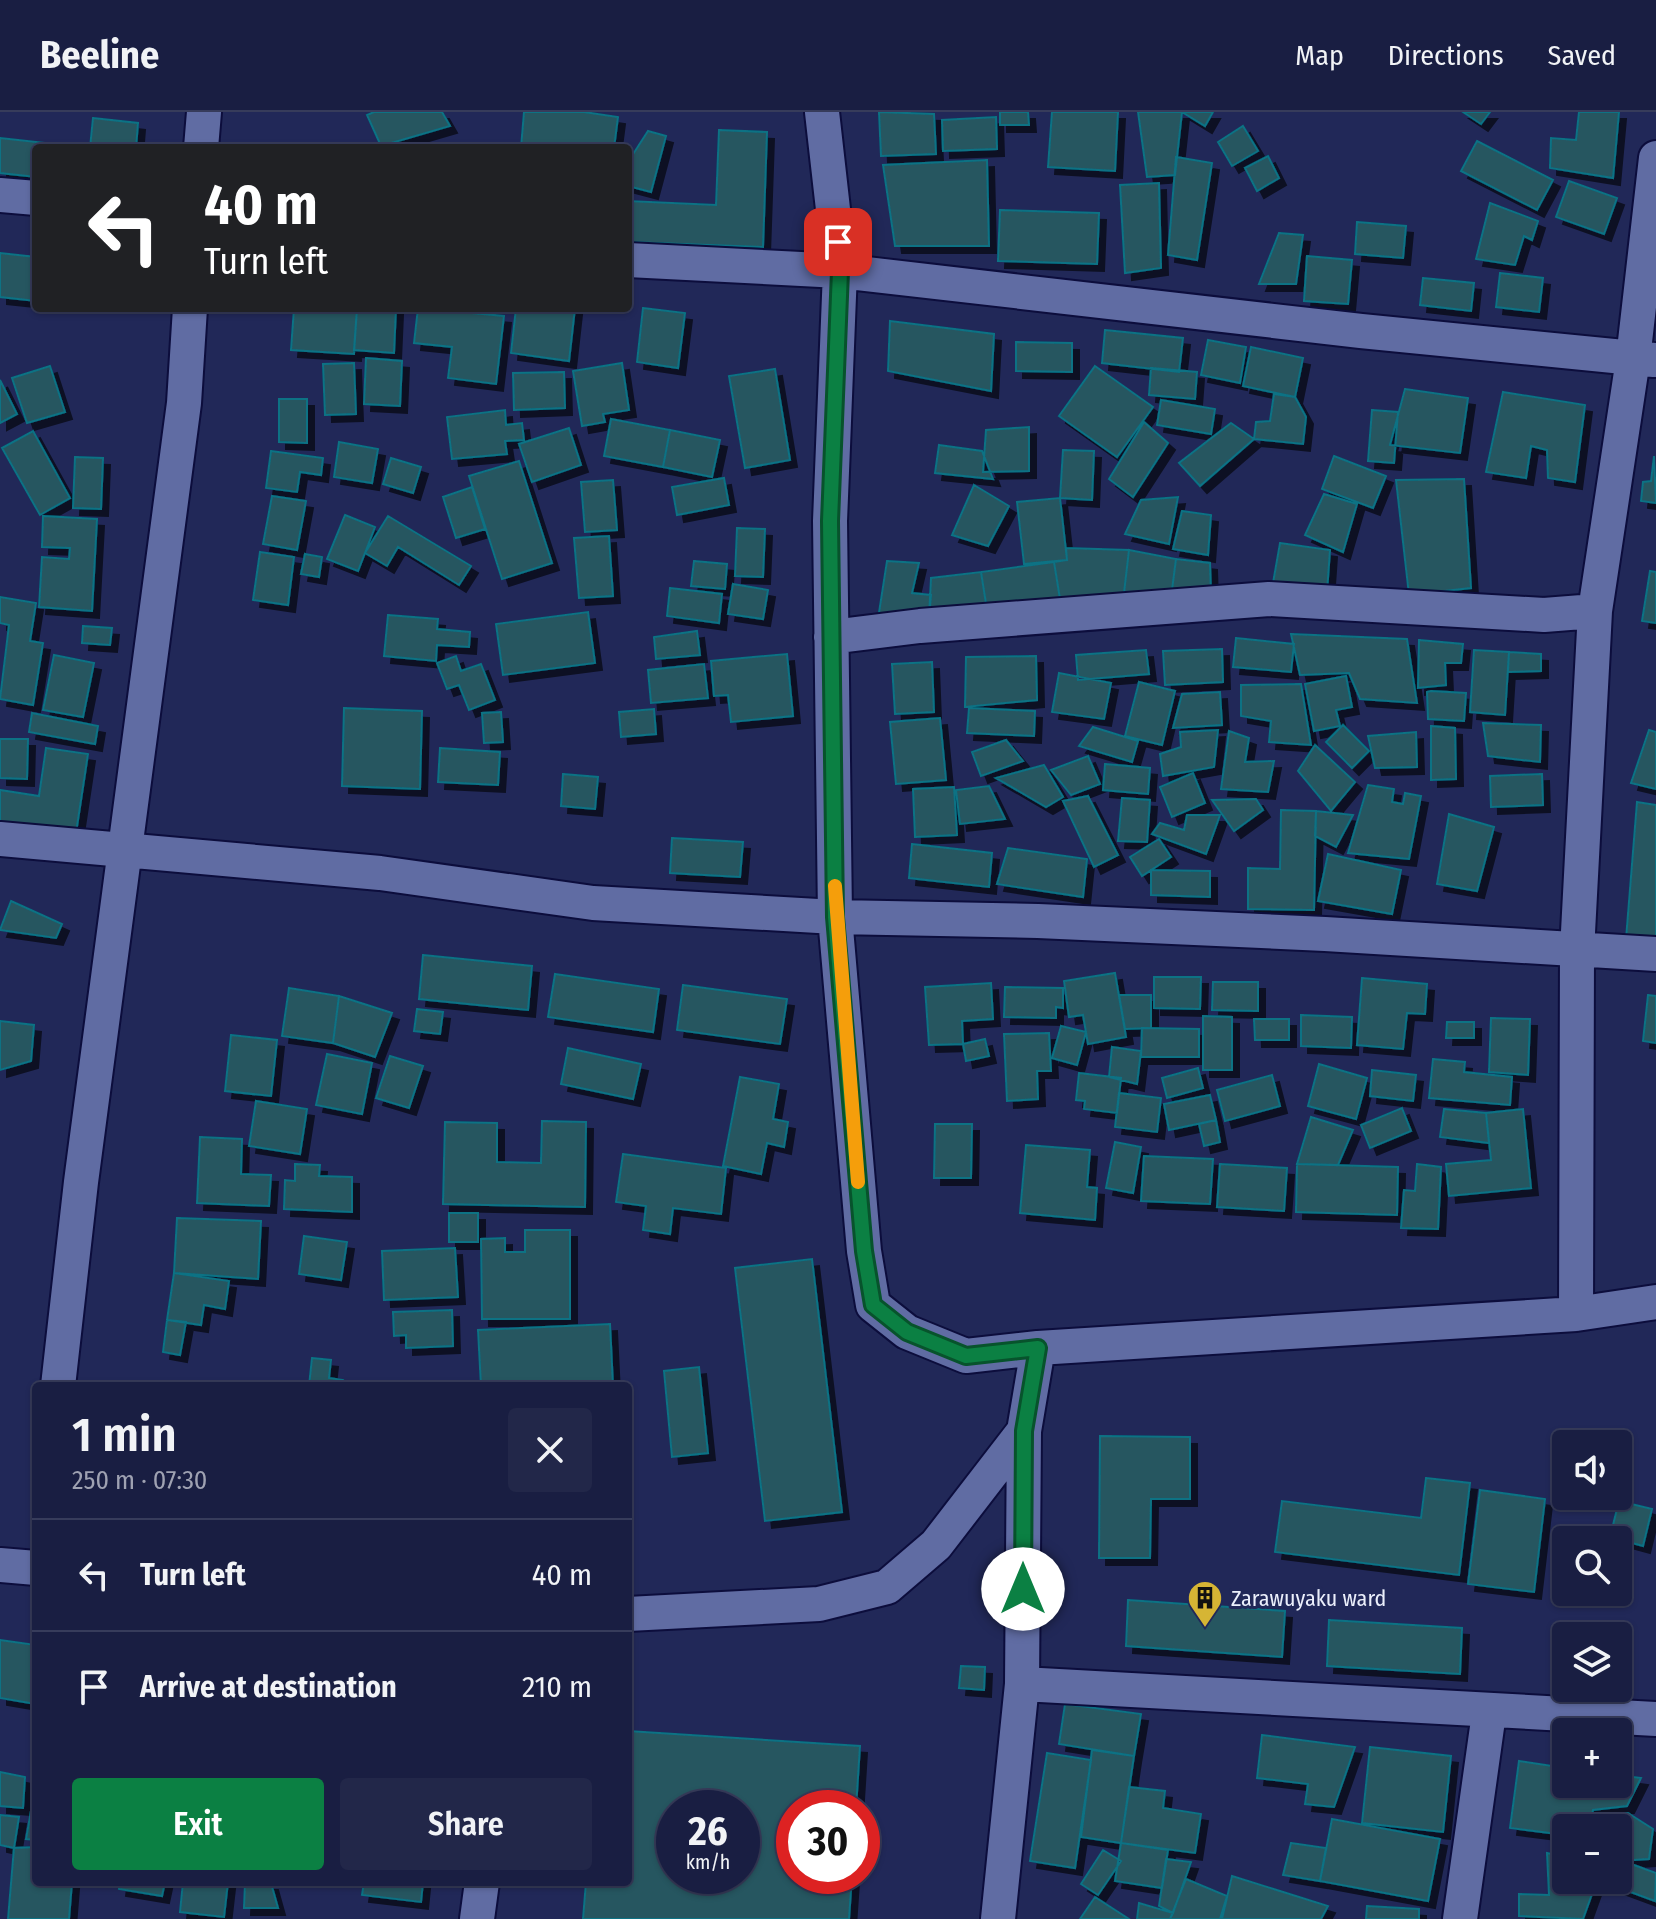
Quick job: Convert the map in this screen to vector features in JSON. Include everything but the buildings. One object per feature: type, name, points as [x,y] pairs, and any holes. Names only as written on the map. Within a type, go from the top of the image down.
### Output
[{"type":"street","points":[[201,144],[204,112]]},
{"type":"street","points":[[822,112],[840,271],[830,521],[835,917],[864,1251],[873,1305],[907,1332],[966,1356],[1038,1348],[1576,1314],[1656,1302]]},
{"type":"street","points":[[1576,1314],[1577,951],[1595,611],[1644,359],[1656,158]]},
{"type":"street","points":[[0,195],[32,198]]},
{"type":"street","points":[[632,260],[840,271],[1644,359]]},
{"type":"street","points":[[59,1382],[184,403],[190,312]]},
{"type":"street","points":[[831,637],[920,626],[1269,599],[1544,615],[1595,611]]},
{"type":"street","points":[[0,839],[380,873],[593,903],[835,917],[1277,932],[1656,954]]},
{"type":"street","points":[[998,1919],[1022,1684],[1024,1431],[1038,1348]]},
{"type":"street","points":[[632,1614],[819,1604],[887,1587],[936,1545],[1024,1431]]},
{"type":"street","points":[[0,1565],[32,1568]]},
{"type":"street","points":[[1022,1684],[1489,1713],[1656,1719]]},
{"type":"street","points":[[1460,1919],[1489,1713]]},
{"type":"street","points":[[477,1919],[481,1886]]},
{"type":"slow traffic","points":[[835,886],[835,917],[858,1182]]},
{"type":"place","name":"Zarawuyaku ward","points":[[1205,1629]]},
{"type":"route","points":[[838,242],[840,271],[830,521],[835,917],[864,1251],[873,1305],[907,1332],[966,1356],[1038,1348],[1024,1431],[1023,1589]]}]
